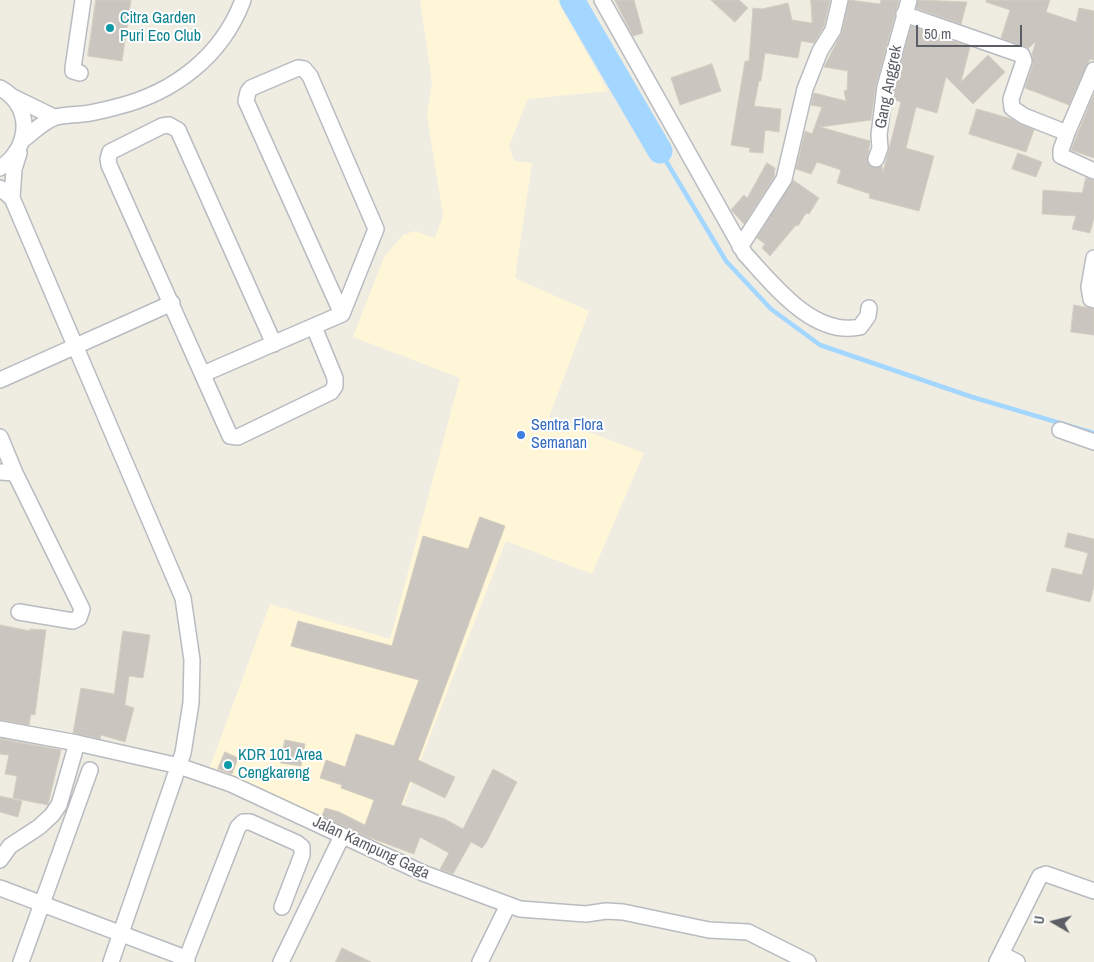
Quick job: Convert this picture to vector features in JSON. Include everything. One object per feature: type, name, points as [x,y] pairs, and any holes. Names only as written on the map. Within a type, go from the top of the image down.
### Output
[{"type":"street","points":[[80,73],[73,71],[73,68],[83,0]]},
{"type":"street","points":[[6,92],[54,117],[85,114],[119,106],[150,95],[183,78],[206,59],[220,44],[232,26],[243,0]]},
{"type":"street","points":[[602,0],[740,247],[769,280],[812,318],[848,330],[860,327],[868,316],[869,308]]},
{"type":"street","points":[[740,247],[784,180],[805,89],[820,50],[833,30],[840,0]]},
{"type":"street","points":[[907,7],[1022,55],[1024,61],[1011,99],[1012,108],[1024,116],[1067,133]]},
{"type":"street","name":"Gang Anggrek","points":[[876,159],[880,148],[879,135],[885,87],[907,7]]},
{"type":"street","points":[[203,374],[342,314],[376,229],[310,76],[306,70],[298,68],[252,88],[246,94],[246,101],[342,314]]},
{"type":"street","points":[[1094,70],[1061,150],[1061,156],[1094,171]]},
{"type":"street","points":[[6,92],[18,103],[25,121],[22,143],[14,169],[12,198]]},
{"type":"street","points":[[0,168],[9,162],[22,143],[54,117]]},
{"type":"street","points":[[274,344],[178,130],[169,125],[110,152],[108,158],[228,433],[232,437],[238,437],[328,395],[333,390],[335,378],[314,327]]},
{"type":"street","points":[[0,188],[12,198],[77,346],[183,598],[192,660],[191,703],[179,766],[111,962]]},
{"type":"street","points":[[1094,258],[1089,287],[1091,299],[1094,300]]},
{"type":"street","points":[[0,380],[172,302]]},
{"type":"street","points":[[1060,430],[1094,442]]},
{"type":"street","points":[[0,437],[8,472],[82,609],[79,618],[73,621],[20,612]]},
{"type":"street","name":"Jalan Kampung Gaga","points":[[0,728],[78,743],[179,766],[231,784],[423,873],[520,909],[571,914],[606,911],[623,912],[709,930],[748,932],[808,962]]},
{"type":"street","points":[[0,860],[10,846],[39,827],[52,816],[60,805],[78,743]]},
{"type":"street","points":[[21,962],[90,770]]},
{"type":"street","points":[[0,888],[120,933],[187,961],[238,827],[243,822],[250,822],[297,843],[302,848],[302,855],[282,907]]},
{"type":"street","points":[[282,962],[342,836]]},
{"type":"street","points":[[1017,962],[999,958],[1040,876],[1046,874],[1094,891]]},
{"type":"street","points":[[480,962],[508,905]]},
{"type":"shaded area","name":"Sentra Flora Semanan","points":[[420,0],[557,0],[608,91],[528,99],[509,146],[514,161],[532,163],[515,278],[589,311],[549,417],[644,453],[592,574],[506,541],[385,852],[208,772],[270,604],[390,639],[460,378],[353,337],[384,257],[403,235],[415,231],[435,238],[443,216],[427,115],[432,83]]},
{"type":"building","name":"Citra Garden Puri Eco Club","points":[[96,0],[131,0],[122,61],[88,56]]},
{"type":"building","points":[[615,0],[634,0],[643,33],[633,36]]},
{"type":"building","points":[[711,0],[739,0],[748,8],[735,22]]},
{"type":"building","points":[[811,0],[830,0],[824,26],[814,43],[801,41],[798,58],[765,53],[761,81],[759,81],[754,106],[781,109],[779,132],[765,130],[763,153],[749,152],[750,148],[731,145],[745,61],[749,61],[753,8],[762,9],[788,3],[792,20],[812,23]]},
{"type":"building","points":[[849,0],[880,4],[881,0],[899,0],[876,85],[871,120],[820,127],[870,141],[867,161],[873,168],[882,166],[883,172],[901,102],[893,99],[894,89],[911,26],[970,47],[961,82],[988,55],[1005,72],[973,104],[946,77],[937,113],[916,107],[906,148],[934,156],[919,211],[869,198],[870,194],[837,183],[841,170],[817,162],[811,174],[796,169],[805,131],[812,134],[822,107],[811,105],[814,93],[846,101],[844,91],[847,90],[848,71],[824,67],[842,32]]},
{"type":"building","points":[[918,0],[967,2],[961,24],[916,8]]},
{"type":"building","points":[[987,0],[1050,0],[1046,12],[1076,22],[1079,8],[1094,11],[1094,60],[1090,59],[1069,105],[1025,88],[1033,64],[1032,54],[1036,41],[1029,48],[1001,38],[1010,10],[986,2]]},
{"type":"building","points":[[712,64],[721,91],[680,105],[671,78]]},
{"type":"building","points":[[1094,94],[1094,158],[1071,150]]},
{"type":"building","points":[[977,109],[1012,119],[1034,130],[1026,152],[969,134]]},
{"type":"building","points":[[1018,153],[1042,162],[1036,177],[1012,169]]},
{"type":"building","points":[[767,163],[775,168],[774,177],[744,224],[731,210],[744,195],[747,198]]},
{"type":"building","points":[[1086,178],[1094,180],[1094,218],[1090,233],[1072,229],[1076,216],[1042,214],[1043,190],[1082,193]]},
{"type":"building","points":[[793,180],[819,198],[809,214],[806,213],[798,226],[796,225],[770,256],[762,248],[765,244],[757,238]]},
{"type":"building","points":[[1074,305],[1094,309],[1094,335],[1071,332]]},
{"type":"building","points":[[480,517],[505,526],[418,760],[455,777],[445,798],[410,781],[401,805],[445,819],[463,829],[493,769],[517,782],[486,843],[482,848],[471,842],[453,874],[440,869],[449,853],[420,837],[414,854],[368,837],[322,816],[325,808],[339,812],[365,825],[374,800],[341,788],[342,785],[320,778],[326,760],[345,767],[356,734],[394,746],[419,680],[291,646],[298,621],[392,646],[423,536],[468,549]]},
{"type":"building","points":[[1068,533],[1094,539],[1094,586],[1090,602],[1046,591],[1052,568],[1082,575],[1088,553],[1065,547]]},
{"type":"building","points":[[0,625],[30,631],[30,629],[46,630],[35,715],[31,714],[29,725],[0,720]]},
{"type":"building","points":[[123,631],[150,635],[143,678],[129,676],[125,705],[134,708],[125,742],[101,735],[100,739],[73,733],[81,688],[114,694]]},
{"type":"building","points":[[0,739],[61,750],[48,805],[13,798],[17,776],[5,774],[9,755],[0,754]]},
{"type":"building","points":[[285,740],[305,744],[301,766],[281,763]]},
{"type":"building","name":"KDR 101 Area Cengkareng","points":[[225,752],[238,758],[232,774],[218,769]]},
{"type":"building","points":[[0,796],[22,801],[18,817],[0,812]]},
{"type":"building","points":[[342,948],[371,962],[336,962]]},
{"type":"waterway","points":[[572,0],[660,151]]},
{"type":"waterway","points":[[660,151],[726,261],[771,309],[820,345],[972,397],[1094,433]]},
{"type":"place","name":"Citra Garden Puri Eco Club","points":[[110,28]]},
{"type":"place","name":"Sentra Flora Semanan","points":[[521,435]]},
{"type":"place","name":"KDR 101 Area Cengkareng","points":[[228,765]]}]
